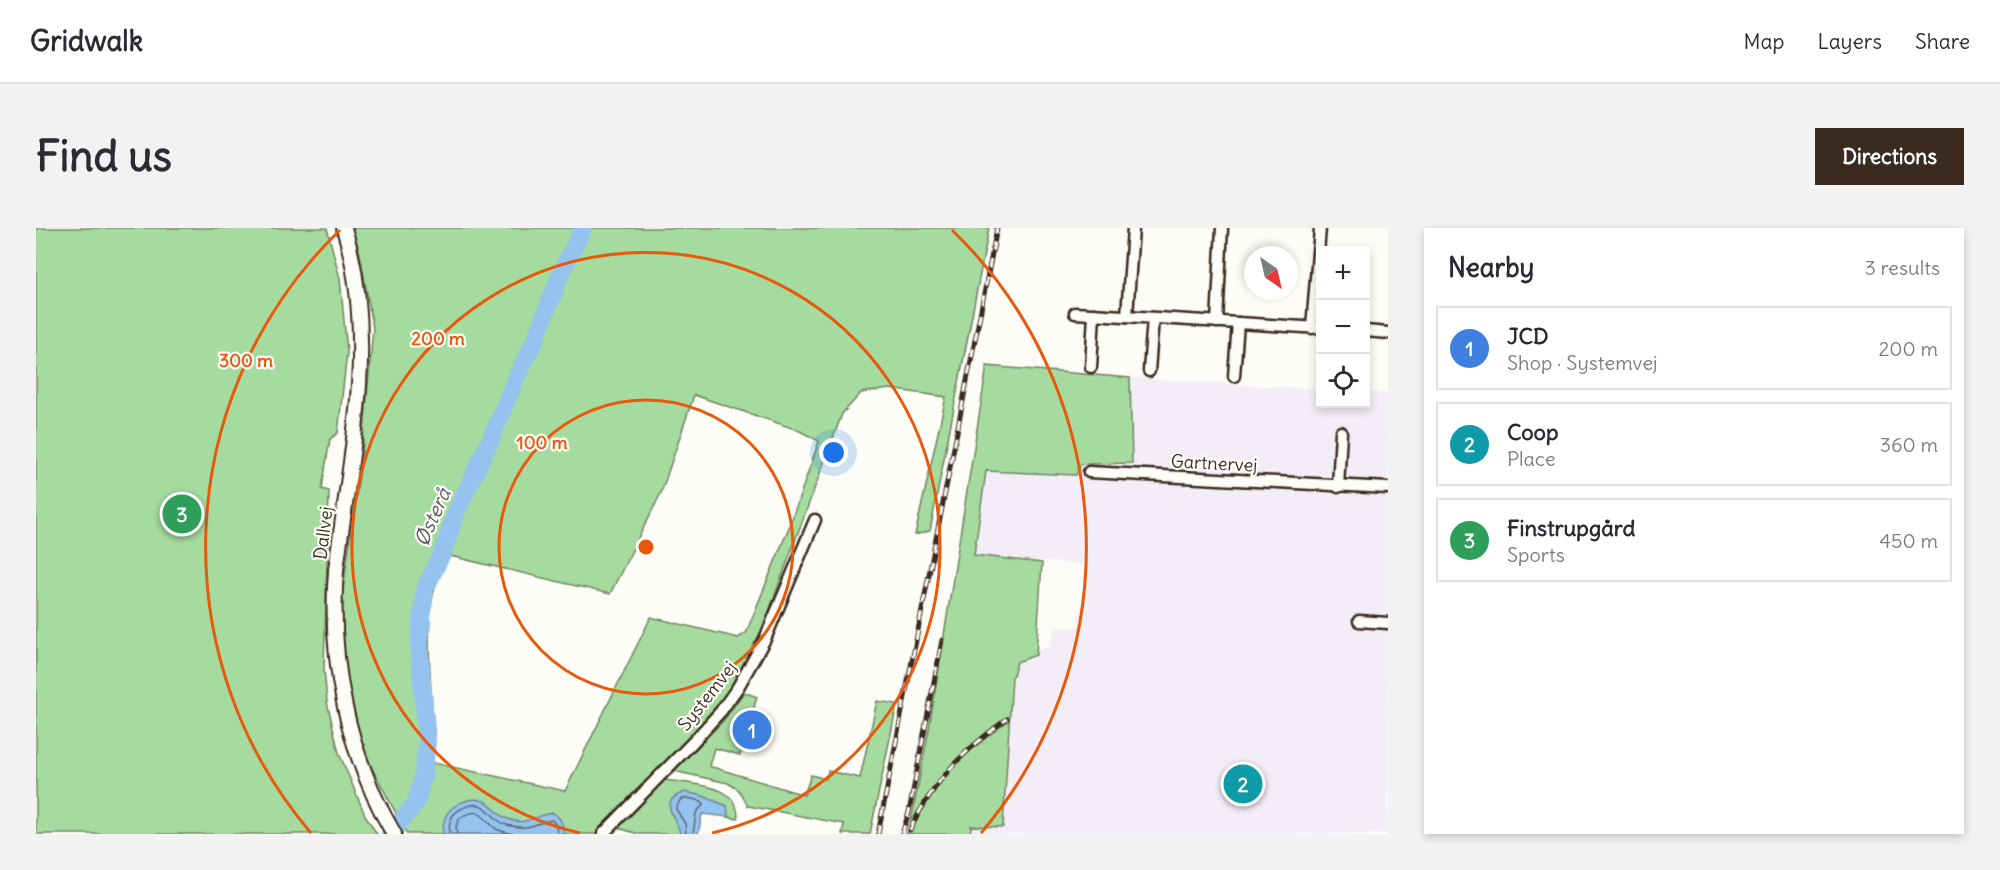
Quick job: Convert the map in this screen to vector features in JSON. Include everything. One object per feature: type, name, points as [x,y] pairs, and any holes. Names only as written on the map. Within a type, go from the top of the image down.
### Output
[{"type":"street","name":"Dallvej","points":[[344,228],[357,291],[360,369],[336,570],[335,649],[342,697],[351,731],[369,783],[384,818],[394,834]]},
{"type":"street","points":[[1127,316],[1133,228]]},
{"type":"street","points":[[1217,322],[1222,228]]},
{"type":"street","points":[[1317,300],[1320,228]]},
{"type":"street","points":[[1075,313],[1316,328]]},
{"type":"street","points":[[1091,367],[1094,314]]},
{"type":"street","points":[[1149,371],[1153,318]]},
{"type":"street","points":[[1234,376],[1238,323]]},
{"type":"street","points":[[1370,331],[1388,333]]},
{"type":"street","points":[[1338,487],[1341,432]]},
{"type":"street","name":"Gartnervej","points":[[1089,472],[1388,488]]},
{"type":"street","name":"Systemvej","points":[[603,834],[693,742],[721,711],[738,687],[765,639],[815,520]]},
{"type":"street","points":[[1359,621],[1388,623]]},
{"type":"shaded area","points":[[1130,378],[1316,389],[1316,408],[1370,408],[1370,392],[1388,393],[1388,834],[970,834],[970,826],[1003,827],[1015,657],[1049,647],[1055,627],[1078,628],[1086,565],[974,555],[986,471],[1076,475],[1080,464],[1132,462]]},
{"type":"green space","points":[[36,228],[327,228],[340,279],[347,352],[338,433],[330,439],[322,489],[329,491],[324,669],[327,702],[339,753],[365,815],[377,834],[36,834]]},
{"type":"green space","points":[[352,228],[989,228],[930,531],[915,535],[946,397],[890,389],[861,393],[842,414],[762,630],[740,673],[724,699],[701,726],[596,834],[407,834],[363,751],[341,651],[340,611],[362,454],[373,328],[360,254]],"holes":[[[694,395],[798,430],[819,441],[789,527],[746,633],[738,638],[651,617],[565,791],[433,763],[429,658],[430,616],[434,590],[446,555],[610,594],[661,493]]]},
{"type":"green space","points":[[987,366],[1130,378],[1132,463],[1081,464],[1076,475],[986,471],[974,555],[1042,563],[1036,655],[1017,662],[1012,678],[1003,827],[971,826],[970,834],[907,834],[929,729]]},
{"type":"green space","points":[[744,692],[757,697],[740,755],[714,748],[709,766],[804,795],[811,775],[826,779],[828,771],[860,778],[877,701],[897,704],[870,834],[842,834],[844,824],[748,806],[739,790],[728,783],[674,771],[724,720]]},
{"type":"green space","points":[[665,780],[700,785],[722,792],[731,798],[736,807],[738,819],[728,817],[727,806],[703,796],[670,812],[680,826],[680,834],[639,834],[618,828]]},
{"type":"water","points":[[685,792],[703,796],[727,806],[728,817],[702,814],[698,834],[680,834],[670,811],[670,805],[676,796]]},
{"type":"water","points":[[474,799],[490,804],[501,816],[513,821],[525,821],[553,813],[561,822],[563,834],[443,834],[444,820],[450,810],[460,803]]},
{"type":"waterway","name":"Østerå","points":[[390,834],[416,803],[423,776],[427,742],[419,646],[425,589],[443,552],[457,510],[490,441],[516,378],[535,340],[562,271],[583,228]]},
{"type":"railway","points":[[878,834],[997,228]]},
{"type":"railway","points":[[902,834],[909,812],[942,640]]},
{"type":"railway","points":[[910,830],[929,796],[951,768],[976,743],[1007,719]]},
{"type":"place","name":"Finstrupgård","points":[[182,514]]},
{"type":"place","name":"JCD","points":[[752,730]]},
{"type":"place","name":"Coop","points":[[1243,784]]}]
